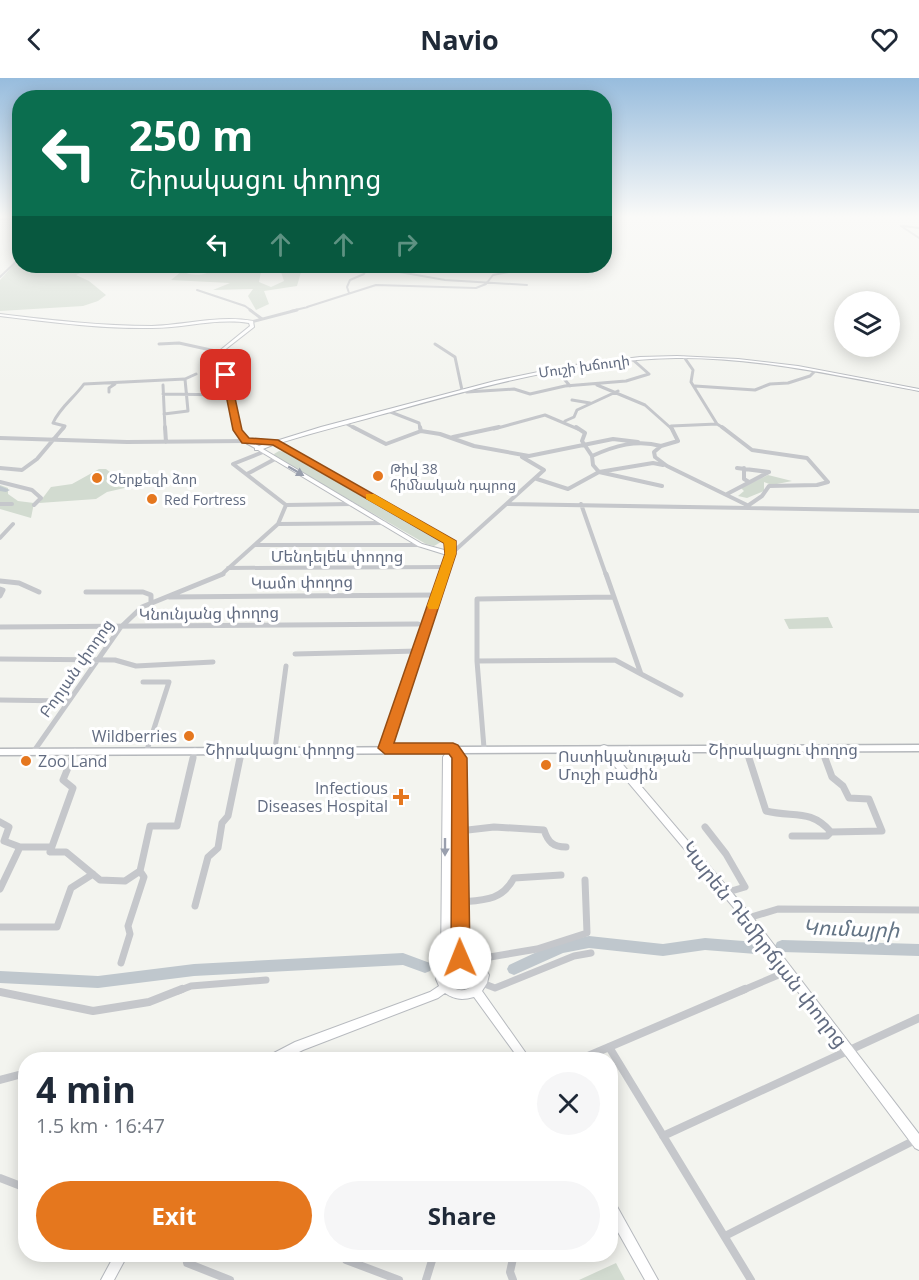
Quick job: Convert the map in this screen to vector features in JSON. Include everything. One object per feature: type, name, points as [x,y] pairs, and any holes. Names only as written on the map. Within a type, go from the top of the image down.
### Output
[{"type":"main road","name":"Շիրակացու փողոց","points":[[0,753],[385,748],[919,748]]},
{"type":"street","points":[[350,293],[348,287],[350,280],[364,273]]},
{"type":"street","points":[[397,273],[405,276],[486,284],[527,285]]},
{"type":"street","points":[[486,284],[487,280],[494,275],[504,273]]},
{"type":"street","points":[[0,315],[109,326],[156,327],[235,320],[251,322],[328,303],[376,285],[462,289],[486,284]]},
{"type":"street","points":[[197,290],[245,306],[262,319]]},
{"type":"street","points":[[307,307],[330,306]]},
{"type":"street","points":[[220,352],[252,326],[251,322]]},
{"type":"street","points":[[159,344],[179,343],[220,352]]},
{"type":"street","points":[[435,344],[455,357],[454,366],[462,390],[471,392],[514,389],[530,394],[570,386],[626,381],[649,374],[632,359]]},
{"type":"street","points":[[220,352],[237,430],[246,441],[420,545],[451,554]]},
{"type":"street","points":[[684,357],[693,370],[691,382],[717,424],[734,434],[752,450],[807,458],[828,482],[817,485],[769,486],[762,496],[747,507]]},
{"type":"street","name":"Մուշի խճուղի","points":[[260,450],[275,442],[462,390],[555,368],[632,359],[684,357],[727,359],[815,370],[919,390]]},
{"type":"street","points":[[555,368],[570,386]]},
{"type":"street","points":[[694,386],[755,390],[770,384],[788,383],[810,376],[815,370]]},
{"type":"street","points":[[0,468],[22,470],[37,459],[65,426],[53,423],[58,412],[76,396],[84,384],[185,379],[196,374]]},
{"type":"street","points":[[164,414],[188,411],[185,379]]},
{"type":"street","points":[[110,392],[109,388],[117,383]]},
{"type":"street","points":[[594,384],[632,396],[671,426],[678,441],[661,446],[654,452],[656,457],[667,466]]},
{"type":"street","points":[[163,385],[166,442]]},
{"type":"street","points":[[563,421],[574,417],[580,409],[618,391]]},
{"type":"street","points":[[163,393],[230,394]]},
{"type":"street","points":[[572,399],[578,403],[595,402]]},
{"type":"street","points":[[578,403],[580,409]]},
{"type":"street","points":[[387,411],[419,423],[422,431]]},
{"type":"street","points":[[449,437],[473,434],[545,415],[575,426],[585,433],[582,441],[592,456],[593,465],[599,472],[662,486]]},
{"type":"street","points":[[574,417],[575,426]]},
{"type":"street","points":[[345,423],[386,444],[422,431],[520,456],[566,447],[586,447],[614,439],[661,446]]},
{"type":"street","points":[[671,426],[717,424]]},
{"type":"street","points":[[0,438],[275,442],[450,541],[451,554],[385,748]]},
{"type":"street","points":[[592,456],[605,449],[638,442]]},
{"type":"street","points":[[260,450],[233,464],[286,505],[352,504]]},
{"type":"street","points":[[451,554],[537,479],[544,470],[520,456]]},
{"type":"street","points":[[247,474],[275,459]]},
{"type":"street","points":[[537,479],[568,489],[599,472],[653,463],[667,466],[726,494],[747,507]]},
{"type":"street","points":[[726,494],[767,476],[769,472],[738,468]]},
{"type":"street","points":[[744,468],[744,479],[749,482]]},
{"type":"street","points":[[0,482],[32,490],[42,498],[34,505]]},
{"type":"street","points":[[0,504],[12,504]]},
{"type":"street","points":[[507,504],[919,511]]},
{"type":"street","points":[[581,504],[641,674]]},
{"type":"street","name":"Բորյան փողոց","points":[[34,751],[120,627],[142,607],[195,584],[218,578],[278,524],[286,505]]},
{"type":"street","points":[[0,538],[13,524]]},
{"type":"street","points":[[278,524],[386,524]]},
{"type":"street","points":[[256,545],[420,545]]},
{"type":"street","name":"Մենդելեև փողոց","points":[[228,568],[446,567]]},
{"type":"street","points":[[0,581],[19,583],[39,592]]},
{"type":"street","points":[[0,589],[3,590],[0,596]]},
{"type":"street","points":[[86,592],[98,595],[141,591],[151,595],[151,603]]},
{"type":"street","name":"Կամո փողոց","points":[[166,597],[438,595]]},
{"type":"street","points":[[484,748],[477,662],[477,599],[613,597]]},
{"type":"street","name":"Կնունյանց փողոց","points":[[0,627],[418,624]]},
{"type":"street","points":[[295,654],[418,651]]},
{"type":"street","points":[[0,658],[97,660],[136,666],[213,662]]},
{"type":"street","points":[[477,662],[615,660],[681,695]]},
{"type":"street","points":[[275,749],[286,666]]},
{"type":"street","points":[[143,682],[169,682],[147,750]]},
{"type":"street","points":[[0,700],[68,700]]},
{"type":"street","name":"Կարեն Դեմիրճյան փողոց","points":[[604,748],[728,892],[918,1140]]},
{"type":"street","points":[[460,958],[459,758],[453,749],[447,757],[445,812],[446,964],[440,976],[445,988],[460,996],[479,987],[495,988],[574,956],[591,953]]},
{"type":"street","points":[[746,749],[766,811],[775,814],[810,814],[819,818],[831,832]]},
{"type":"street","points":[[792,836],[827,836],[831,832],[882,831],[869,799],[849,798],[843,786],[832,777],[822,749]]},
{"type":"street","points":[[75,751],[63,780],[73,788],[50,852],[66,852],[100,880],[126,881],[140,871],[150,826],[177,826],[195,750]]},
{"type":"street","points":[[195,906],[208,857],[218,848],[222,823],[228,816],[242,750]]},
{"type":"street","points":[[445,812],[459,812]]},
{"type":"street","points":[[0,822],[9,827],[4,841],[20,847],[51,847]]},
{"type":"street","points":[[459,831],[494,827],[544,830],[548,841],[557,847],[566,847]]},
{"type":"street","points":[[705,827],[726,854],[745,887],[728,892]]},
{"type":"street","points":[[0,889],[8,877],[20,847]]},
{"type":"street","points":[[121,963],[130,934],[128,926],[144,877],[140,871]]},
{"type":"street","points":[[0,927],[57,927],[71,888],[93,874]]},
{"type":"street","points":[[460,902],[500,897],[509,891],[514,878],[561,875]]},
{"type":"street","points":[[479,964],[484,958],[537,949],[587,933],[585,880]]},
{"type":"street","points":[[748,918],[778,909],[919,910]]},
{"type":"street","points":[[446,964],[460,958],[470,959],[479,964],[483,971],[479,987],[521,1052]]},
{"type":"street","points":[[597,1052],[788,971]]},
{"type":"street","points":[[1,995],[93,1011],[149,1002],[191,986],[266,980]]},
{"type":"street","points":[[287,1052],[434,995],[445,988]]},
{"type":"street","points":[[663,1136],[919,1018]]},
{"type":"street","points":[[609,1047],[612,1052]]},
{"type":"street","points":[[618,1062],[752,1280]]},
{"type":"street","points":[[0,1080],[18,1075]]},
{"type":"street","points":[[725,1236],[918,1140]]},
{"type":"street","points":[[0,1178],[18,1185]]},
{"type":"street","points":[[618,1227],[652,1280]]},
{"type":"street","points":[[107,1280],[117,1262]]},
{"type":"street","points":[[187,1262],[230,1280]]},
{"type":"street","points":[[351,1262],[399,1280]]},
{"type":"street","points":[[426,1280],[432,1262]]},
{"type":"street","points":[[512,1262],[510,1272],[513,1280]]},
{"type":"shaded area","points":[[6,273],[80,273],[76,275],[89,281],[106,295],[98,301],[83,306],[0,311],[0,280]]},
{"type":"shaded area","points":[[179,273],[199,275],[261,273],[259,282],[271,287],[284,281],[281,273],[301,273],[297,286],[264,291],[269,304],[256,310],[248,296],[253,289],[213,290],[230,283],[171,280]]},
{"type":"shaded area","points":[[279,451],[287,452],[439,538],[441,542],[434,546],[426,544],[275,457],[274,454]]},
{"type":"shaded area","points":[[99,469],[106,469],[129,487],[107,492],[96,499],[39,503],[51,487],[72,484]]},
{"type":"shaded area","points":[[768,475],[792,481],[772,485],[764,482],[764,491],[747,498],[738,496],[744,491],[741,488]]},
{"type":"shaded area","points":[[0,485],[8,488],[8,494],[18,501],[34,503],[31,518],[0,509]]},
{"type":"shaded area","points":[[828,617],[833,628],[789,629],[784,619]]},
{"type":"shaded area","points":[[616,1263],[625,1280],[579,1280]]},
{"type":"waterway","points":[[0,488],[6,490]]},
{"type":"waterway","points":[[514,969],[561,947],[589,942],[663,950],[705,944],[756,948]]},
{"type":"waterway","name":"Կումայրի","points":[[782,946],[919,950]]},
{"type":"waterway","points":[[0,977],[98,982],[194,970],[403,959],[425,967]]},
{"type":"slow traffic","points":[[370,496],[450,541],[451,554],[434,606]]},
{"type":"place","name":"Թիվ 38 հիմնական դպրոց","points":[[378,476]]},
{"type":"place","name":"Չերքեզի ձոր","points":[[97,478]]},
{"type":"place","name":"Red Fortress","points":[[152,499]]},
{"type":"place","name":"Wildberries","points":[[189,736]]},
{"type":"place","name":"Zoo Land","points":[[26,761]]},
{"type":"place","name":"Ոստիկանության Մուշի բաժին","points":[[546,765]]},
{"type":"place","name":"Infectious Diseases Hospital","points":[[401,797]]},
{"type":"route","points":[[226,375],[237,430],[246,441],[275,442],[450,541],[451,554],[385,748],[453,749],[459,758],[460,958]]}]
